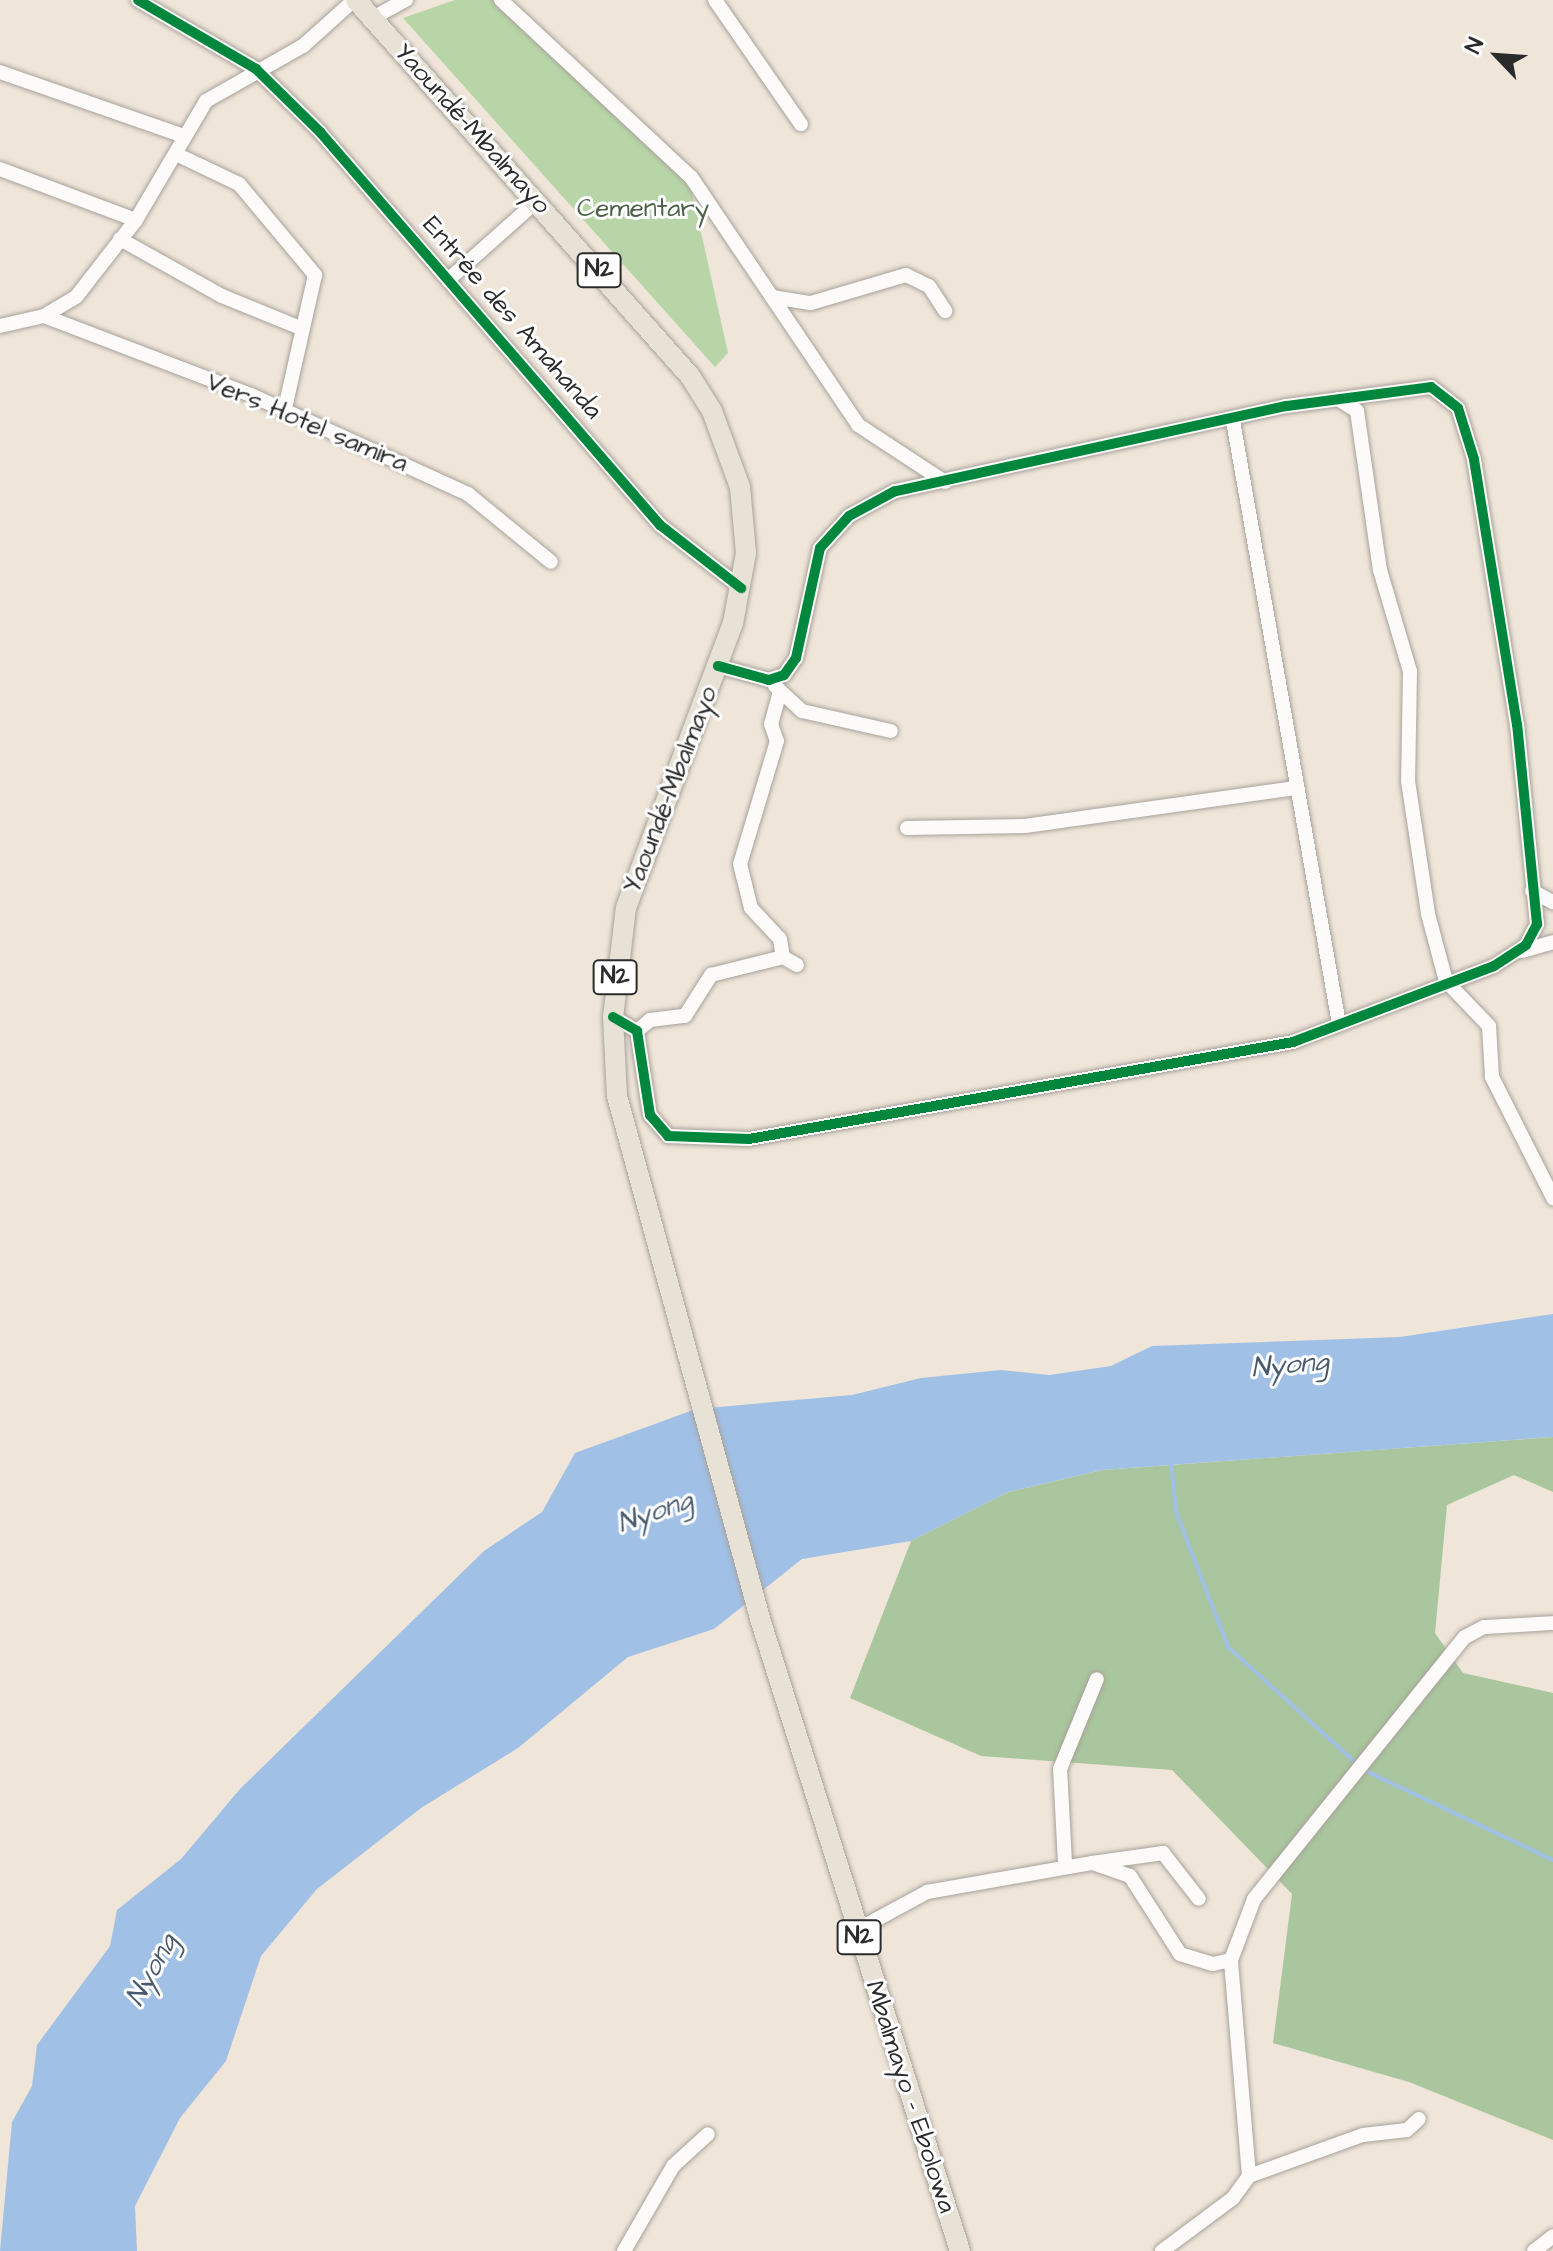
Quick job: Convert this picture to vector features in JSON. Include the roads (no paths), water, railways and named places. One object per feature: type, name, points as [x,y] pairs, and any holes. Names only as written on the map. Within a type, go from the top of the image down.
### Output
[{"type":"highway","name":"Yaoundé-Mbalmayo","points":[[355,0],[665,346],[712,411],[740,487],[741,588],[718,666],[626,907],[613,1017],[617,1096],[690,1377],[761,1622]]},
{"type":"highway","name":"Mbalmayo - Ebolowa","points":[[761,1622],[960,2251]]},
{"type":"street","name":"Entrée des Amahanda","points":[[138,0],[256,69],[448,280],[660,525],[741,588]]},
{"type":"street","points":[[0,326],[44,316],[76,297],[136,220],[206,101],[256,69],[303,46],[355,0]]},
{"type":"street","points":[[373,18],[406,0]]},
{"type":"street","points":[[501,0],[691,177],[858,425],[945,482]]},
{"type":"street","points":[[715,0],[801,124]]},
{"type":"street","points":[[0,72],[184,136]]},
{"type":"street","points":[[176,154],[239,184],[309,264],[315,275],[284,413]]},
{"type":"street","points":[[0,169],[136,220]]},
{"type":"street","points":[[448,280],[537,201]]},
{"type":"street","points":[[120,239],[222,296],[303,329]]},
{"type":"street","points":[[772,296],[811,303],[906,275],[929,286],[945,311]]},
{"type":"street","name":"Vers Hotel samira","points":[[44,316],[284,413],[468,494],[551,562]]},
{"type":"street","points":[[783,957],[780,939],[751,908],[740,864],[777,741],[771,724],[774,686],[796,658],[814,564],[831,533],[872,501],[945,482],[1338,399],[1431,387],[1464,419],[1500,612],[1537,924],[1514,955]]},
{"type":"street","points":[[1338,399],[1357,411],[1380,570],[1410,671],[1408,781],[1446,981],[1489,1026],[1492,1077],[1553,1198]]},
{"type":"street","points":[[1233,421],[1339,1024]]},
{"type":"street","points":[[718,666],[774,686],[802,711],[891,731]]},
{"type":"street","points":[[907,828],[1025,826],[1297,788]]},
{"type":"street","points":[[1532,891],[1553,902]]},
{"type":"street","points":[[637,1031],[650,1115],[668,1136],[698,1142],[1171,1065],[1293,1042],[1553,942]]},
{"type":"street","points":[[637,1031],[650,1020],[685,1016],[711,975],[783,957],[797,965]]},
{"type":"street","points":[[613,1017],[637,1031]]},
{"type":"street","points":[[1249,2176],[1231,1960],[1254,1899],[1379,1750],[1465,1637],[1484,1627],[1553,1623]]},
{"type":"street","points":[[1065,1863],[1062,1759],[1097,1679]]},
{"type":"street","points":[[857,1930],[927,1892],[1065,1863],[1092,1863],[1163,1853],[1199,1899]]},
{"type":"street","points":[[1092,1863],[1130,1876],[1180,1954],[1213,1964],[1231,1960]]},
{"type":"street","points":[[1162,2251],[1233,2198],[1249,2176],[1363,2135],[1407,2130],[1419,2119]]},
{"type":"street","points":[[624,2251],[673,2166],[708,2134]]},
{"type":"street","points":[[1534,2251],[1553,2236]]},
{"type":"water","name":"Nyong","points":[[1553,1314],[1553,1437],[1102,1470],[1008,1492],[911,1541],[802,1559],[714,1629],[628,1657],[518,1748],[421,1808],[317,1889],[261,1956],[226,2061],[180,2118],[135,2206],[137,2251],[0,2251],[12,2122],[32,2086],[37,2045],[110,1946],[117,1910],[181,1859],[240,1789],[484,1551],[542,1512],[575,1453],[696,1409],[852,1395],[921,1378],[1001,1370],[1049,1375],[1111,1366],[1152,1346],[1400,1337]]},
{"type":"waterway","points":[[1171,1460],[1176,1512],[1228,1647],[1357,1764]]},
{"type":"waterway","points":[[1364,1770],[1553,1860]]},
{"type":"park label","name":"Cementary","points":[[643,209]]}]
